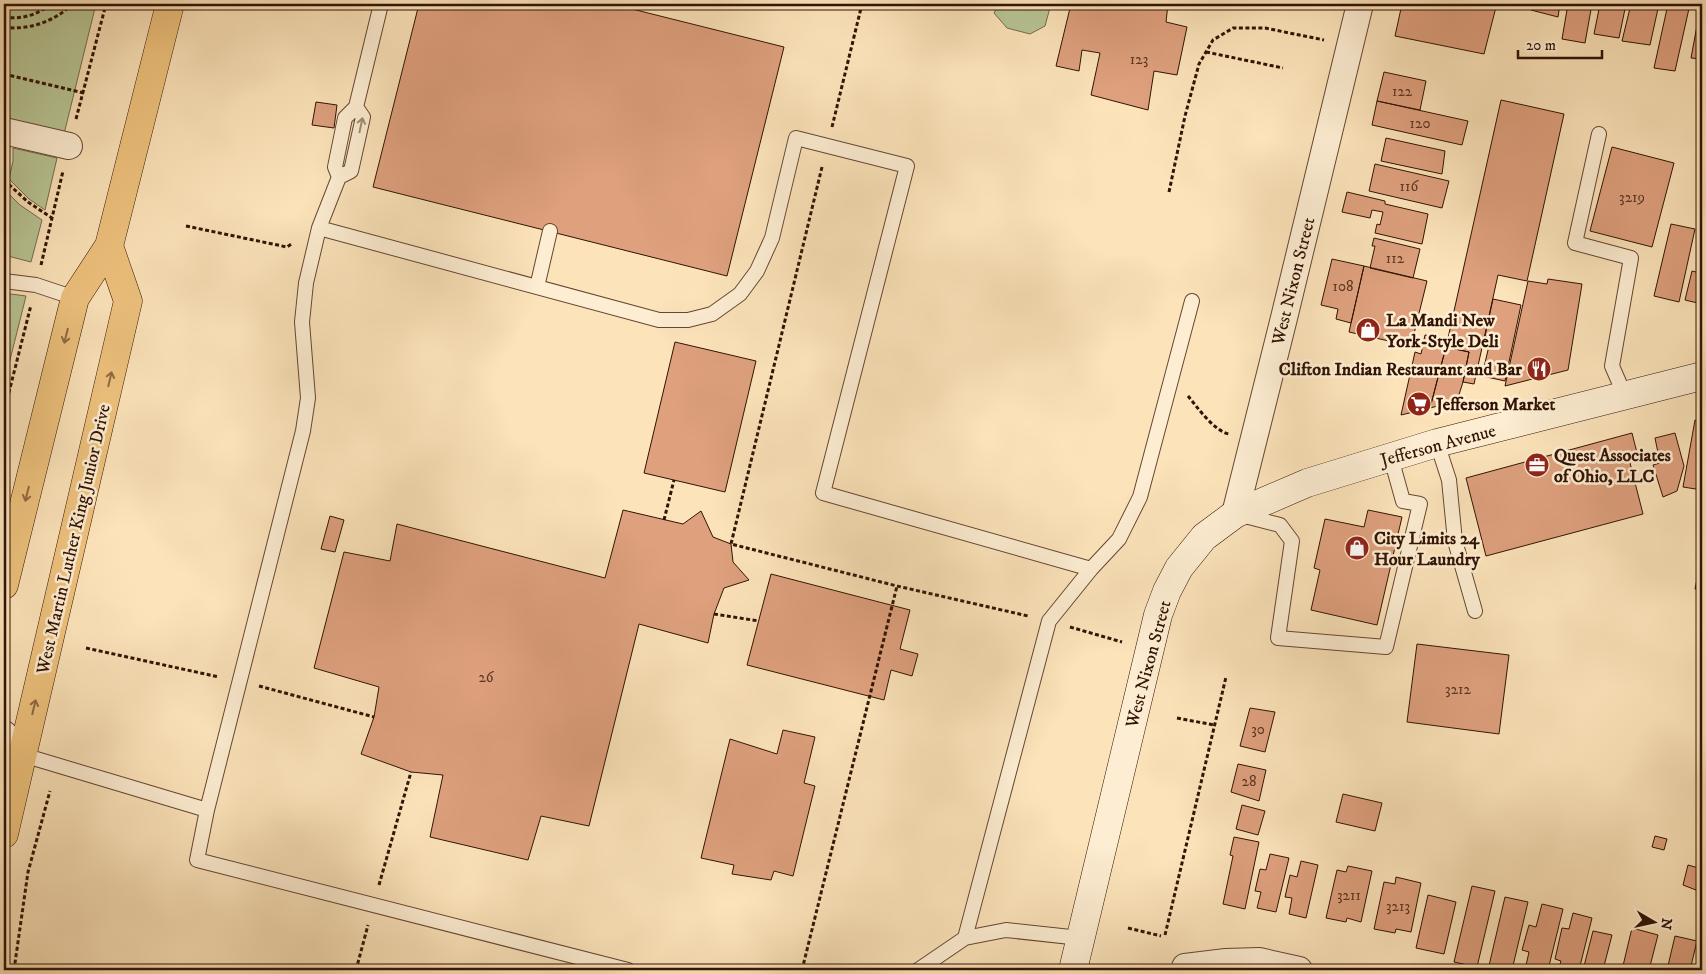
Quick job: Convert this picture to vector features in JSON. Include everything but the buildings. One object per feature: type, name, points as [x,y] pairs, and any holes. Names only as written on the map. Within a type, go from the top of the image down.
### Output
[{"type":"main road","points":[[4,585],[75,298],[109,246],[170,4]]},
{"type":"main road","name":"West Martin Luther King Junior Drive","points":[[4,834],[13,753],[128,300],[109,246]]},
{"type":"main road","points":[[4,568],[15,544]]},
{"type":"street","name":"West Nixon Street","points":[[1073,970],[1158,615],[1167,591],[1180,568],[1204,537],[1235,514],[1360,4]]},
{"type":"street","points":[[4,131],[70,146]]},
{"type":"street","name":"Jefferson Avenue","points":[[1235,514],[1307,483],[1437,443],[1702,376]]},
{"type":"street","points":[[4,734],[13,753]]},
{"type":"street","points":[[1185,967],[1226,962],[1259,961],[1299,970]]},
{"type":"lane","points":[[381,4],[356,106],[345,118],[335,167],[339,177],[319,228],[306,283],[302,322],[308,398],[303,431],[207,810],[197,860],[628,970]]},
{"type":"lane","points":[[1599,134],[1575,243],[1631,258],[1612,366],[1625,396]]},
{"type":"lane","points":[[319,228],[659,320],[688,320],[712,314],[740,294],[757,271],[772,238],[796,138],[907,166],[823,492],[1091,569]]},
{"type":"lane","points":[[537,287],[550,231]]},
{"type":"lane","points":[[4,281],[36,285],[75,298]]},
{"type":"lane","points":[[965,938],[1049,621],[1091,569],[1119,539],[1140,497],[1192,301]]},
{"type":"lane","points":[[1437,443],[1449,480],[1455,541],[1475,611]]},
{"type":"lane","points":[[1235,514],[1280,525],[1292,541],[1278,638],[1386,647],[1420,504],[1403,501],[1391,458]]},
{"type":"lane","points":[[13,753],[207,810]]},
{"type":"lane","points":[[918,970],[965,938],[1006,930],[1080,938]]},
{"type":"path","points":[[4,17],[11,19],[24,17],[36,13],[50,4]]},
{"type":"path","points":[[4,28],[38,25],[63,14],[72,4]]},
{"type":"path","points":[[4,412],[106,4]]},
{"type":"path","points":[[862,4],[731,544],[897,586],[1049,621],[1125,643]]},
{"type":"path","points":[[10,28],[11,19]]},
{"type":"path","points":[[1169,192],[1187,107],[1199,64],[1213,40],[1233,28],[1266,28],[1332,42]]},
{"type":"path","points":[[1206,52],[1283,68]]},
{"type":"path","points":[[4,74],[84,93]]},
{"type":"path","points":[[4,180],[28,202],[52,218]]},
{"type":"path","points":[[186,226],[287,247],[319,228]]},
{"type":"path","points":[[1169,387],[1184,391],[1202,414],[1223,433],[1234,435]]},
{"type":"path","points":[[664,520],[674,480]]},
{"type":"path","points":[[802,970],[897,586]]},
{"type":"path","points":[[714,614],[758,621]]},
{"type":"path","points":[[1128,928],[1163,935],[1226,677]]},
{"type":"path","points":[[1177,718],[1214,724]]},
{"type":"path","points":[[356,970],[411,772]]},
{"type":"path","points":[[14,970],[28,872],[50,791]]},
{"type":"green space","points":[[4,4],[96,4],[64,134],[4,131]]},
{"type":"green space","points":[[999,4],[1051,4],[1045,26],[1030,34],[1007,28],[994,13]]},
{"type":"green space","points":[[13,148],[57,158],[45,210],[29,199],[9,179],[13,161]]},
{"type":"green space","points":[[6,191],[20,205],[42,220],[31,262],[4,255],[4,198]]},
{"type":"green space","points":[[11,294],[26,296],[4,384],[4,297]]},
{"type":"place","name":"La Mandi New York-Style Deli","points":[[1368,330]]},
{"type":"place","name":"Clifton Indian Restaurant and Bar","points":[[1539,369]]},
{"type":"place","name":"Jefferson Market","points":[[1419,404]]},
{"type":"place","name":"Quest Associates of Ohio, LLC","points":[[1537,465]]},
{"type":"place","name":"City Limits 24 Hour Laundry","points":[[1357,548]]}]
